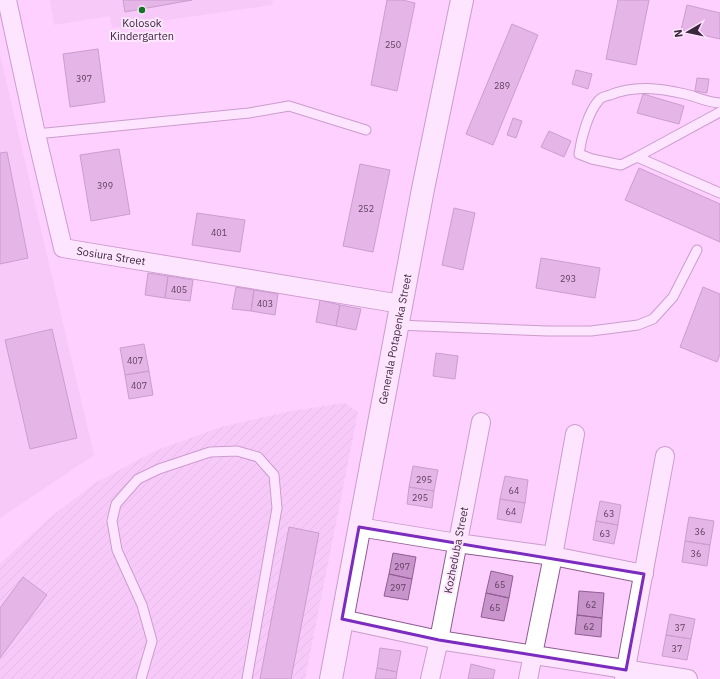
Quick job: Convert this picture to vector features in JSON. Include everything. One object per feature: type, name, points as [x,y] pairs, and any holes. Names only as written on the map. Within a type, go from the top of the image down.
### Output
[{"type":"main road","name":"Generala Potapenka Street","points":[[331,679],[397,326],[394,302],[423,188],[462,0]]},
{"type":"street","name":"Sosiura Street","points":[[7,0],[36,134],[63,248],[394,302]]},
{"type":"street","name":"Kozheduba Street","points":[[430,679],[439,640],[480,422]]},
{"type":"street","points":[[528,679],[553,556],[575,434]]},
{"type":"street","points":[[625,674],[665,456]]},
{"type":"street","points":[[359,527],[457,543],[553,556],[644,574]]},
{"type":"street","points":[[342,619],[439,640],[533,655],[625,674],[688,679]]},
{"type":"lane","points":[[720,103],[708,102],[672,92],[641,88],[621,90],[599,99],[587,121],[579,154],[592,159],[621,165],[720,112]]},
{"type":"lane","points":[[36,134],[249,113],[289,106],[366,130]]},
{"type":"lane","points":[[637,157],[720,193]]},
{"type":"lane","points":[[397,326],[591,331],[638,324],[653,319],[673,297],[697,250]]},
{"type":"lane","points":[[141,679],[152,641],[142,605],[117,550],[112,521],[116,504],[138,479],[159,469],[210,452],[237,451],[258,457],[274,475],[277,508],[247,679]]},
{"type":"highlighted area","points":[[359,527],[644,574],[626,670],[439,640],[342,619]]},
{"type":"shaded area","name":"Kolosok Kindergarten","points":[[50,0],[273,0],[272,5],[112,28],[110,16],[54,25]]},
{"type":"shaded area","points":[[0,55],[94,455],[0,518]]},
{"type":"shaded area","points":[[345,403],[358,412],[305,679],[0,679],[0,564],[47,520],[95,483],[155,451],[221,427],[291,411]]},
{"type":"building","points":[[123,0],[192,0],[125,12]]},
{"type":"building","points":[[387,0],[402,0],[415,3],[397,91],[371,85]]},
{"type":"building","points":[[618,0],[649,0],[636,65],[606,59]]},
{"type":"building","points":[[687,5],[720,13],[720,39],[681,30]]},
{"type":"building","points":[[512,24],[538,35],[493,145],[466,134]]},
{"type":"building","points":[[98,49],[105,102],[70,107],[63,54]]},
{"type":"building","points":[[576,70],[592,74],[588,89],[572,84]]},
{"type":"building","points":[[697,78],[709,79],[707,93],[695,91]]},
{"type":"building","points":[[643,94],[684,106],[679,124],[637,113]]},
{"type":"building","points":[[513,118],[522,121],[516,138],[507,135]]},
{"type":"building","points":[[549,131],[571,141],[564,157],[541,147]]},
{"type":"building","points":[[119,149],[130,214],[91,221],[80,155]]},
{"type":"building","points":[[7,152],[28,258],[0,264],[0,153]]},
{"type":"building","points":[[360,164],[390,170],[373,252],[343,246]]},
{"type":"building","points":[[639,168],[720,204],[720,242],[625,200]]},
{"type":"building","points":[[454,208],[475,213],[463,270],[442,265]]},
{"type":"building","points":[[197,213],[245,220],[240,252],[192,245]]},
{"type":"building","points":[[541,258],[600,268],[595,298],[536,288]]},
{"type":"building","points":[[148,273],[168,276],[165,298],[145,295]]},
{"type":"building","points":[[168,276],[193,280],[190,301],[165,298]]},
{"type":"building","points":[[236,287],[254,290],[251,311],[232,309]]},
{"type":"building","points":[[703,287],[720,294],[720,354],[717,362],[680,347]]},
{"type":"building","points":[[254,290],[278,294],[275,315],[251,311]]},
{"type":"building","points":[[320,300],[340,305],[336,326],[316,322]]},
{"type":"building","points":[[340,305],[361,309],[356,330],[336,326]]},
{"type":"building","points":[[52,329],[77,438],[30,449],[5,340]]},
{"type":"building","points":[[144,344],[149,371],[125,375],[120,348]]},
{"type":"building","points":[[436,353],[458,356],[455,379],[433,376]]},
{"type":"building","points":[[149,371],[153,395],[129,399],[125,375]]},
{"type":"building","points":[[413,466],[438,470],[434,491],[409,487]]},
{"type":"building","points":[[505,476],[528,480],[525,503],[500,499]]},
{"type":"building","points":[[409,487],[434,491],[432,508],[407,504]]},
{"type":"building","points":[[500,499],[525,503],[521,523],[497,519]]},
{"type":"building","points":[[600,501],[621,505],[618,525],[596,521]]},
{"type":"building","points":[[689,517],[714,521],[710,545],[685,541]]},
{"type":"building","points":[[596,521],[618,525],[614,544],[593,540]]},
{"type":"building","points":[[289,527],[319,533],[291,679],[260,679]]},
{"type":"building","points":[[685,541],[710,545],[707,566],[682,562]]},
{"type":"building","points":[[393,553],[416,557],[412,579],[389,574]]},
{"type":"building","points":[[491,571],[513,576],[509,598],[486,593]]},
{"type":"building","points":[[389,574],[412,579],[408,600],[384,596]]},
{"type":"building","points":[[23,577],[47,595],[0,658],[0,608]]},
{"type":"building","points":[[579,591],[604,593],[602,618],[577,615]]},
{"type":"building","points":[[486,593],[509,598],[504,621],[481,617]]},
{"type":"building","points":[[670,614],[695,619],[691,639],[666,635]]},
{"type":"building","points":[[577,615],[602,618],[601,637],[575,634]]},
{"type":"building","points":[[666,635],[691,639],[687,660],[662,656]]},
{"type":"building","points":[[380,648],[401,651],[397,672],[377,668]]},
{"type":"building","points":[[471,664],[495,670],[493,679],[468,679]]},
{"type":"building","points":[[377,668],[397,672],[396,679],[375,679]]},
{"type":"place","name":"Kolosok Kindergarten","points":[[142,10]]}]
